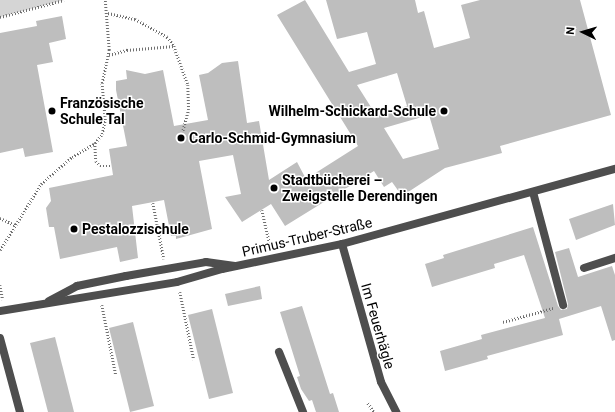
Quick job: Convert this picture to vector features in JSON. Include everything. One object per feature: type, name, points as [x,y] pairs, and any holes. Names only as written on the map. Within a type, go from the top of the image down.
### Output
[{"type":"street","name":"Primus-Truber-Straße","points":[[0,311],[49,301],[177,282],[238,266],[342,244],[615,169]]},
{"type":"street","points":[[533,192],[563,305]]},
{"type":"street","name":"Im Feuerhägle","points":[[342,244],[381,382],[396,412]]},
{"type":"street","points":[[584,268],[615,258]]},
{"type":"street","points":[[49,301],[77,286],[119,278],[206,262],[238,266]]},
{"type":"street","points":[[0,338],[20,412]]},
{"type":"street","points":[[279,352],[303,412]]},
{"type":"path","points":[[0,17],[64,0]]},
{"type":"path","points":[[0,250],[15,225],[51,173],[95,143],[102,134],[105,120],[102,83],[109,55],[108,13],[105,0]]},
{"type":"path","points":[[108,13],[135,19],[167,37],[174,46],[188,85],[189,109],[182,131]]},
{"type":"path","points":[[109,55],[127,50],[174,46]]},
{"type":"path","points":[[95,143],[96,161],[100,166],[112,166]]},
{"type":"path","points":[[153,203],[165,260]]},
{"type":"path","points":[[262,210],[273,258]]},
{"type":"path","points":[[0,218],[15,225]]},
{"type":"path","points":[[177,282],[194,360]]},
{"type":"path","points":[[99,293],[116,375]]},
{"type":"path","points":[[503,322],[563,305]]},
{"type":"path","points":[[368,403],[374,412]]},
{"type":"shaded area","points":[[0,0],[64,0],[0,17]]},
{"type":"building","name":"Wilhelm-Schickard-Schule","points":[[305,0],[349,72],[376,64],[367,32],[337,39],[326,0],[415,0],[418,13],[424,11],[434,48],[470,38],[461,5],[480,0],[580,0],[611,115],[500,146],[502,153],[445,168],[402,196],[392,182],[384,187],[374,171],[285,226],[271,204],[242,222],[225,197],[241,194],[233,155],[199,161],[212,229],[176,239],[176,236],[171,236],[164,200],[132,206],[138,258],[120,262],[117,247],[60,259],[54,227],[49,227],[46,208],[51,201],[49,188],[113,175],[109,149],[127,146],[116,90],[116,81],[127,79],[126,70],[145,74],[163,70],[174,126],[208,120],[199,75],[208,73],[222,63],[238,61],[247,123],[259,121],[269,180],[297,162],[306,179],[358,146],[277,15]],"holes":[[[397,73],[407,106],[376,115],[357,85]],[[429,115],[439,149],[403,159],[384,128]]]},
{"type":"building","points":[[62,16],[66,39],[49,43],[53,62],[37,65],[53,152],[25,157],[23,148],[0,153],[0,33],[37,26],[36,21]]},
{"type":"building","points":[[613,204],[615,225],[576,240],[569,219]]},
{"type":"building","points":[[533,227],[558,306],[561,310],[567,309],[568,304],[555,252],[569,248],[578,277],[612,266],[615,275],[615,340],[612,341],[601,306],[559,319],[563,335],[487,356],[488,359],[445,371],[440,351],[482,339],[481,335],[545,318],[524,255],[494,264],[495,268],[432,287],[425,264],[444,258],[443,255]]},
{"type":"building","points":[[260,286],[262,299],[228,306],[225,294]]},
{"type":"building","points":[[302,306],[330,394],[333,393],[339,412],[316,412],[312,400],[309,401],[301,389],[297,377],[300,376],[280,312]]},
{"type":"building","points":[[212,309],[233,393],[209,399],[188,315]]},
{"type":"building","points":[[133,322],[154,406],[130,412],[109,328]]},
{"type":"building","points":[[55,337],[74,412],[48,412],[30,343]]},
{"type":"place","name":"Französische Schule Tal","points":[[52,111]]},
{"type":"place","name":"Wilhelm-Schickard-Schule","points":[[444,111]]},
{"type":"place","name":"Carlo-Schmid-Gymnasium","points":[[181,138]]},
{"type":"place","name":"Stadtbücherei – Zweigstelle Derendingen","points":[[274,188]]},
{"type":"place","name":"Pestalozzischule","points":[[74,229]]}]
